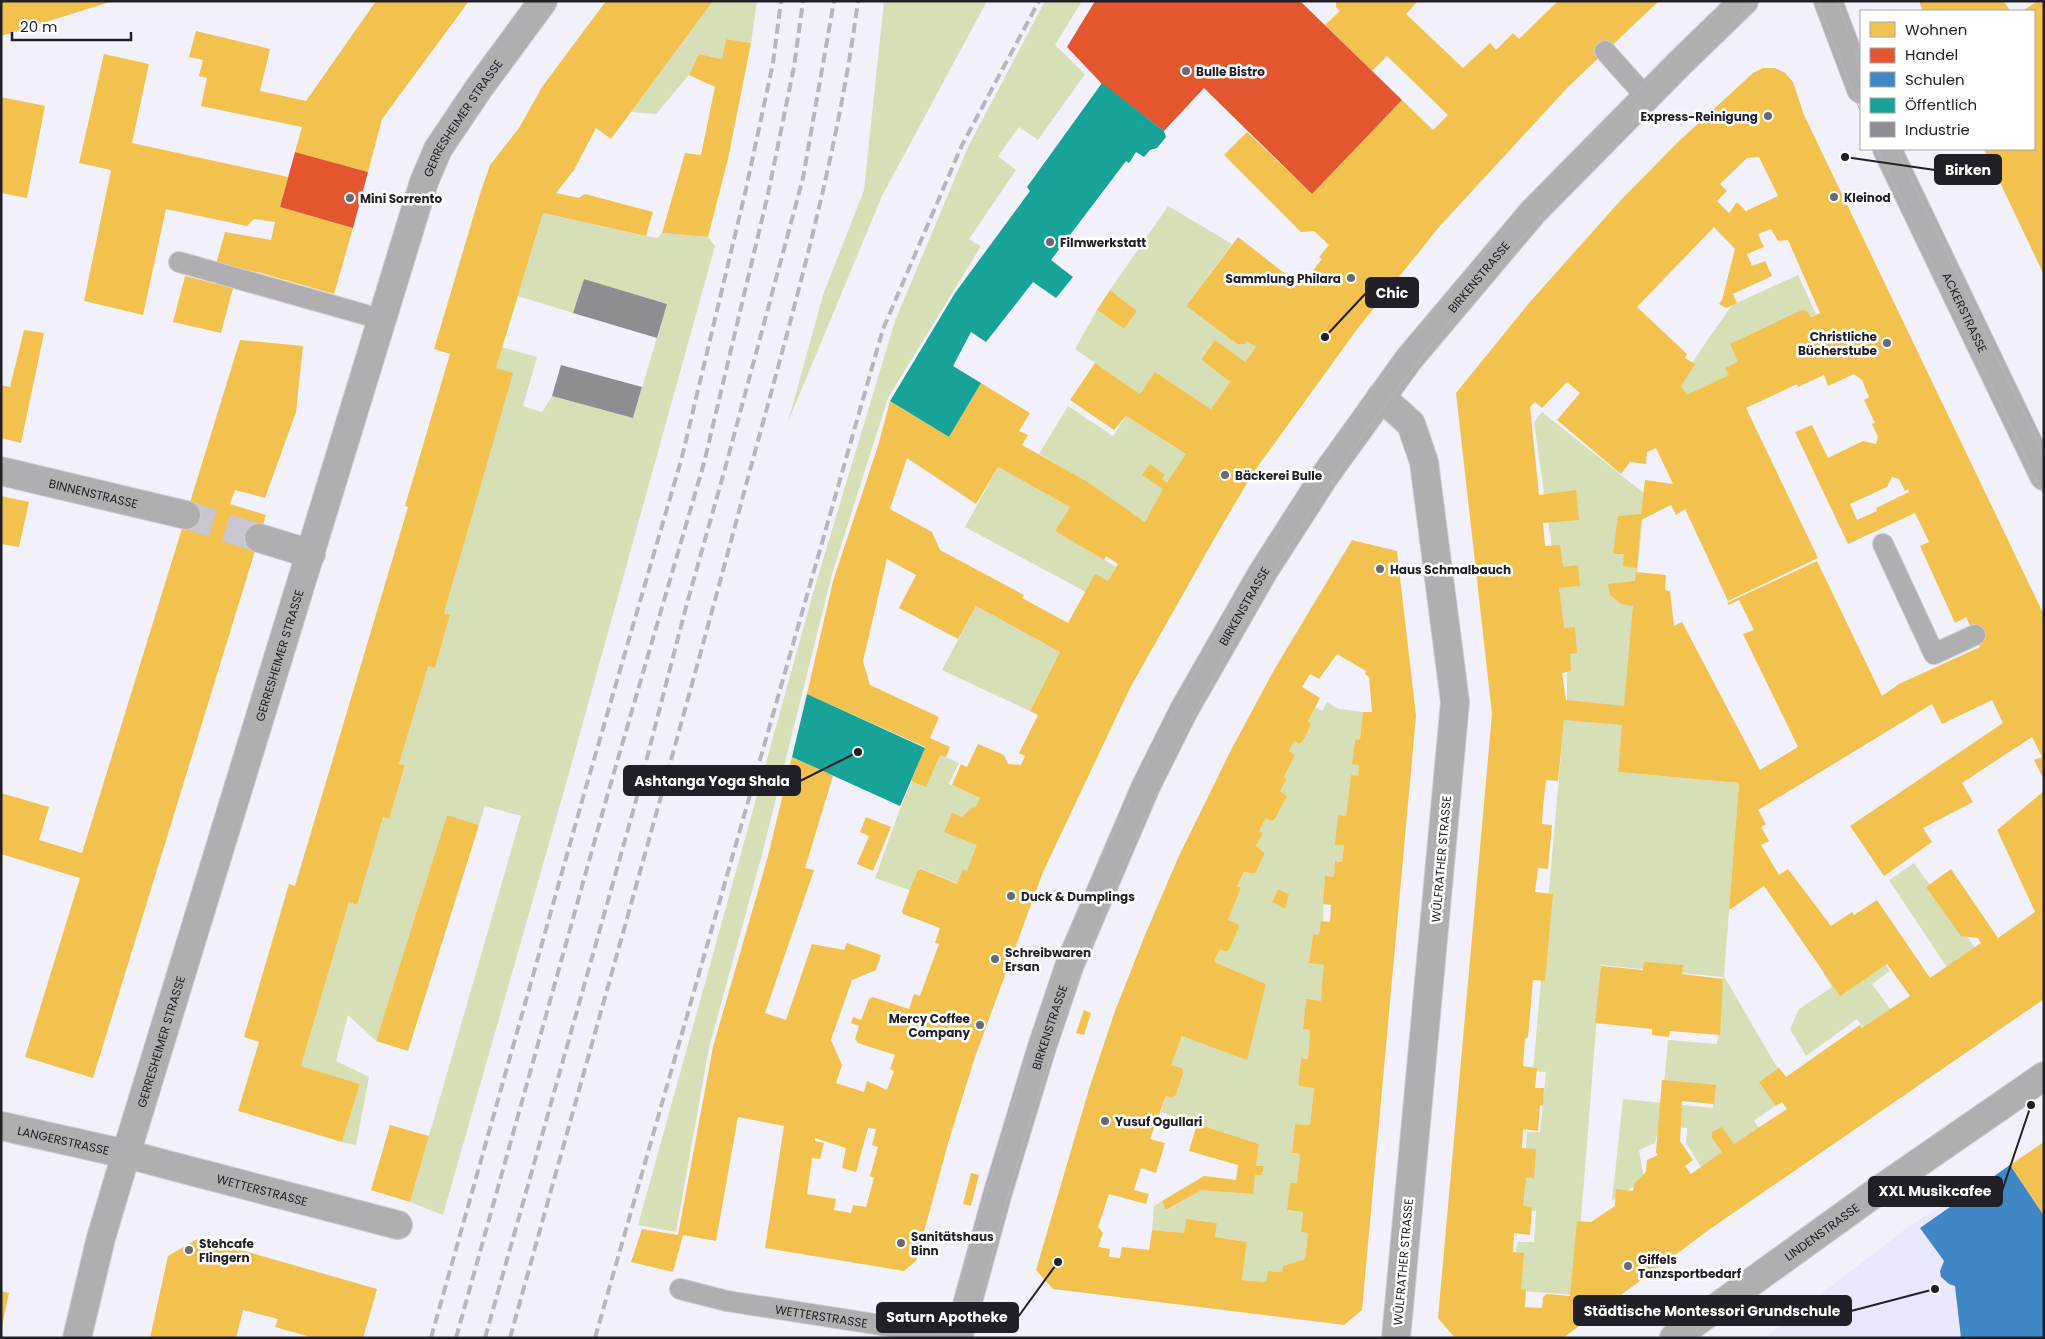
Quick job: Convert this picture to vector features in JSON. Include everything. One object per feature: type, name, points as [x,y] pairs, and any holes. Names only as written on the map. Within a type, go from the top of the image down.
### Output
[{"type":"street","name":"GERRESHEIMER STRASSE","points":[[77,1338],[101,1238],[126,1154],[384,320],[424,182],[438,150],[479,88],[542,1]]},
{"type":"street","name":"BIRKENSTRASSE","points":[[960,1338],[998,1192],[1070,964],[1146,786],[1184,710],[1263,572],[1324,477],[1381,397],[1410,359],[1533,212],[1744,1]]},
{"type":"street","points":[[1828,1],[1860,86]]},
{"type":"street","name":"ACKERSTRASSE","points":[[1887,150],[2044,476]]},
{"type":"street","name":"WÜLFRATHER STRASSE","points":[[1381,397],[1411,424],[1424,462],[1455,702],[1396,1338]]},
{"type":"street","name":"BINNENSTRASSE","points":[[1,471],[186,516]]},
{"type":"street","points":[[259,538],[311,554]]},
{"type":"street","name":"LINDENSTRASSE","points":[[1674,1338],[1882,1188],[2044,1076]]},
{"type":"street","name":"LANGERSTRASSE","points":[[1,1126],[126,1154]]},
{"type":"street","name":"WETTERSTRASSE","points":[[126,1154],[398,1226]]},
{"type":"lane","points":[[1605,52],[1646,97]]},
{"type":"lane","points":[[179,262],[384,320]]},
{"type":"lane","points":[[1882,544],[1934,654],[1975,635]]},
{"type":"lane","name":"WETTERSTRASSE","points":[[680,1289],[727,1301],[960,1338]]},
{"type":"shaded area","points":[[2010,1165],[2044,1216],[2044,1338],[1764,1338],[1908,1227]]},
{"type":"green space","points":[[713,1],[757,1],[751,43],[726,39],[722,59],[699,54],[689,75],[656,114],[631,112]]},
{"type":"green space","points":[[884,1],[987,1],[882,196],[788,422],[823,295],[864,190]]},
{"type":"green space","points":[[1045,1],[1082,1],[1055,45],[1085,74],[1038,140],[1019,127],[998,156],[1016,170],[969,239],[981,246],[888,398],[832,574],[761,858],[709,1048],[676,1232],[638,1225],[813,593],[895,321],[968,147]]},
{"type":"green space","points":[[1168,206],[1232,244],[1186,306],[1237,344],[1245,344],[1247,341],[1256,347],[1245,362],[1215,340],[1201,358],[1230,382],[1211,409],[1155,372],[1140,394],[1075,349],[1097,310],[1124,329],[1137,311],[1110,290]]},
{"type":"green space","points":[[543,213],[657,238],[662,233],[708,237],[715,246],[564,791],[443,1215],[410,1202],[521,816],[485,806],[479,825],[447,815],[376,1041],[348,1015],[336,1061],[369,1077],[356,1145],[342,1142],[360,1084],[301,1066],[349,902],[356,905],[383,817],[389,819],[405,767],[399,764],[428,666],[435,668],[450,615],[444,613],[512,373],[496,368],[502,347],[537,357],[523,406],[542,412],[552,396],[633,418],[667,304],[584,279],[573,313],[518,296]]},
{"type":"green space","points":[[1798,275],[1816,314],[1753,344],[1765,369],[1663,418],[1695,358],[1732,305]]},
{"type":"green space","points":[[1068,406],[1113,436],[1126,416],[1186,454],[1145,522],[1087,482],[1039,454]]},
{"type":"green space","points":[[1542,412],[1645,494],[1618,772],[1739,783],[1724,976],[1775,1064],[1797,1090],[1754,1121],[1760,1129],[1703,1170],[1686,1143],[1687,1128],[1659,1126],[1655,1143],[1639,1150],[1644,1179],[1612,1201],[1623,1099],[1713,1108],[1712,1088],[1664,1084],[1668,1040],[1717,1044],[1723,977],[1601,965],[1575,1295],[1494,1289],[1516,1254],[1517,1242],[1534,1242],[1536,1211],[1522,1209],[1527,1132],[1540,1132],[1546,1072],[1533,1071],[1564,720],[1567,720],[1567,654],[1534,422]]},
{"type":"green space","points":[[998,467],[1070,507],[1055,531],[1116,567],[1099,599],[965,527]]},
{"type":"green space","points":[[976,606],[1060,652],[1030,711],[942,670]]},
{"type":"green space","points":[[1327,702],[1339,709],[1363,712],[1360,739],[1355,740],[1352,763],[1359,765],[1358,776],[1351,776],[1346,816],[1338,815],[1336,845],[1344,845],[1342,862],[1335,861],[1334,877],[1325,877],[1323,921],[1321,921],[1319,935],[1313,934],[1309,963],[1324,965],[1321,1001],[1306,1000],[1303,1029],[1310,1030],[1308,1059],[1301,1058],[1298,1086],[1314,1088],[1310,1125],[1295,1124],[1292,1153],[1300,1154],[1297,1183],[1290,1183],[1287,1210],[1303,1212],[1301,1232],[1308,1233],[1305,1259],[1283,1266],[1282,1272],[1268,1271],[1266,1282],[1242,1280],[1247,1242],[1215,1237],[1217,1223],[1186,1219],[1184,1233],[1152,1230],[1154,1206],[1162,1201],[1167,1210],[1202,1190],[1255,1175],[1262,1175],[1264,1167],[1256,1166],[1259,1144],[1161,1112],[1166,1096],[1172,1098],[1176,1095],[1184,1073],[1182,1068],[1171,1065],[1182,1036],[1251,1040],[1266,984],[1214,962],[1220,949],[1226,952],[1229,950],[1239,927],[1238,924],[1228,920],[1241,888],[1237,886],[1244,872],[1255,874],[1265,853],[1256,846],[1263,833],[1259,831],[1266,818],[1272,821],[1275,819],[1287,796],[1280,791],[1287,779],[1284,777],[1295,755],[1289,751],[1294,741],[1299,744],[1303,741],[1311,725],[1308,721],[1315,707],[1322,711]],"holes":[[[1278,889],[1289,894],[1285,908],[1272,902]]]},
{"type":"green space","points":[[927,748],[959,763],[949,784],[1000,807],[966,887],[920,868],[912,891],[875,878],[900,809]]},
{"type":"green space","points":[[1914,863],[1978,952],[1950,972],[1889,880]]},
{"type":"green space","points":[[1870,941],[1890,971],[1872,984],[1891,1010],[1864,1029],[1857,1019],[1806,1056],[1790,1029],[1799,1009],[1832,987],[1823,973]]},
{"type":"building: Wohnen","points":[[1,1],[110,1],[110,2],[1,36]]},
{"type":"building: Wohnen","points":[[376,1],[469,1],[382,119],[368,172],[295,152],[302,127],[201,106],[207,78],[199,76],[203,60],[189,57],[196,31],[270,49],[260,91],[306,101]]},
{"type":"building: Wohnen","points":[[606,1],[713,1],[611,139],[596,128],[574,170],[556,193],[579,198],[585,194],[653,212],[646,236],[543,213],[496,368],[513,373],[444,613],[450,615],[435,668],[428,666],[399,764],[405,766],[389,819],[383,817],[357,905],[349,902],[301,1066],[360,1084],[342,1142],[238,1111],[259,1042],[244,1037],[289,884],[295,886],[408,507],[405,506],[450,354],[434,349],[490,165],[519,128],[542,87]]},
{"type":"building: Wohnen","points":[[1336,1],[1418,1],[1406,14],[1463,68],[1490,43],[1496,50],[1513,33],[1519,39],[1558,1],[1659,1],[1568,87],[1439,227],[1358,328],[1253,473],[1221,527],[1130,688],[1043,872],[975,1057],[949,1140],[916,1261],[904,1271],[765,1248],[784,1126],[738,1117],[716,1241],[683,1235],[673,1272],[631,1262],[642,1229],[678,1235],[713,1047],[768,856],[792,757],[833,776],[805,868],[814,870],[765,1013],[786,1020],[812,944],[844,950],[847,943],[881,955],[876,970],[852,980],[831,1040],[842,1065],[836,1083],[864,1092],[867,1081],[887,1090],[894,1071],[890,1069],[895,1055],[858,1043],[855,1039],[859,1026],[851,1023],[853,1017],[861,1020],[869,999],[873,997],[909,1009],[914,994],[920,996],[939,944],[935,943],[940,928],[903,914],[902,911],[909,892],[918,870],[921,869],[957,884],[963,870],[967,871],[977,845],[944,832],[952,813],[962,817],[973,807],[975,808],[980,798],[952,785],[961,764],[967,767],[978,744],[1004,755],[1008,764],[1021,765],[1025,756],[1019,753],[1038,715],[1030,711],[1060,652],[976,606],[958,639],[899,608],[916,575],[887,559],[863,661],[870,685],[939,717],[930,738],[950,747],[946,757],[940,755],[926,787],[911,781],[925,747],[807,694],[833,581],[878,446],[890,401],[949,437],[981,383],[1030,413],[1019,431],[1028,435],[1022,445],[1086,481],[1145,522],[1163,489],[1142,475],[1150,464],[1165,475],[1162,479],[1167,483],[1186,454],[1126,416],[1114,430],[1070,400],[1095,363],[1140,394],[1155,372],[1211,409],[1230,382],[1201,359],[1215,340],[1245,362],[1256,347],[1247,341],[1245,344],[1237,344],[1186,306],[1238,237],[1301,286],[1322,259],[1319,257],[1329,245],[1314,231],[1301,232],[1224,155],[1247,132],[1312,194],[1402,100],[1433,130],[1448,115],[1387,56],[1372,71],[1325,25],[1340,11],[1336,7]],"holes":[[[907,458],[976,504],[998,467],[1070,507],[1055,531],[1104,560],[1106,556],[1118,564],[1108,581],[1095,574],[1068,623],[1022,598],[1024,595],[940,550],[932,532],[890,509]],[[868,1128],[876,1129],[872,1145],[878,1147],[870,1176],[874,1178],[866,1207],[853,1205],[851,1213],[834,1210],[836,1199],[807,1194],[812,1158],[820,1159],[824,1143],[815,1141],[815,1138],[846,1148],[842,1168],[856,1172]]]},
{"type":"building: Wohnen","points":[[1919,1],[2004,1],[2009,10],[1923,10]]},
{"type":"building: Wohnen","points":[[2038,1],[2044,4],[2044,275],[1984,150],[2035,150],[2035,10],[2024,10]]},
{"type":"building: Wohnen","points":[[726,39],[751,43],[728,159],[708,237],[662,233],[685,153],[701,155],[715,87],[689,75],[699,54],[722,59]]},
{"type":"building: Wohnen","points":[[104,54],[149,64],[132,143],[288,177],[280,207],[353,228],[334,294],[261,273],[216,264],[225,232],[271,240],[275,222],[254,219],[247,226],[166,209],[143,315],[84,301],[111,170],[79,163]]},
{"type":"building: Wohnen","points":[[1763,68],[1775,68],[1785,73],[1793,82],[1804,115],[2044,615],[2044,780],[2034,760],[2042,757],[2032,737],[1962,783],[1973,802],[1923,828],[1932,842],[1884,876],[1850,826],[2003,723],[1992,700],[1942,724],[1932,704],[1758,810],[1766,824],[1761,827],[1769,841],[1761,845],[1779,875],[1788,869],[1831,926],[1852,912],[1854,915],[1877,900],[1930,978],[1981,943],[1978,938],[1961,936],[1926,887],[1951,869],[1998,938],[2035,912],[1997,830],[2044,791],[2044,999],[1710,1229],[1563,1338],[1455,1338],[1438,1318],[1492,714],[1456,393],[1529,303],[1620,201],[1678,142],[1753,73]],"holes":[[[1759,157],[1778,196],[1746,211],[1737,202],[1729,213],[1717,201],[1727,191],[1720,184],[1747,158]],[[1714,227],[1735,249],[1722,300],[1719,304],[1726,308],[1737,303],[1733,294],[1772,276],[1765,261],[1752,266],[1747,254],[1764,247],[1758,234],[1771,229],[1778,241],[1788,240],[1820,313],[1811,317],[1807,311],[1802,310],[1730,344],[1738,362],[1725,368],[1729,375],[1687,395],[1681,386],[1695,364],[1685,358],[1687,354],[1637,307]],[[1854,374],[1862,380],[1869,397],[1864,400],[1875,423],[1872,424],[1878,437],[1876,444],[1863,441],[1828,458],[1812,425],[1795,432],[1848,544],[1915,513],[1929,542],[1920,546],[1955,623],[1966,617],[1980,647],[1899,684],[1882,696],[1817,561],[1727,603],[1729,605],[1739,600],[1754,630],[1743,634],[1798,747],[1760,770],[1682,622],[1674,626],[1670,591],[1665,590],[1666,575],[1636,572],[1635,581],[1608,584],[1610,595],[1621,604],[1633,606],[1624,706],[1566,700],[1562,673],[1571,671],[1570,654],[1577,653],[1575,627],[1564,628],[1559,588],[1580,586],[1578,565],[1563,567],[1560,545],[1545,546],[1543,523],[1579,520],[1576,490],[1539,495],[1530,407],[1535,402],[1542,408],[1567,382],[1580,393],[1557,420],[1621,474],[1630,462],[1646,464],[1647,452],[1656,448],[1673,484],[1645,480],[1641,514],[1618,516],[1613,554],[1624,554],[1623,566],[1637,568],[1641,520],[1671,505],[1676,515],[1685,509],[1728,601],[1818,558],[1746,408],[1797,384],[1798,387],[1824,375],[1828,386]],[[1892,477],[1899,479],[1905,491],[1908,489],[1909,492],[1876,508],[1877,511],[1857,520],[1850,504],[1887,487]],[[1564,720],[1622,725],[1618,772],[1739,783],[1729,910],[1764,886],[1840,996],[1887,964],[1910,996],[1862,1028],[1860,1025],[1786,1077],[1779,1068],[1759,1082],[1776,1106],[1782,1102],[1787,1109],[1734,1144],[1722,1127],[1712,1132],[1712,1138],[1722,1152],[1691,1174],[1685,1166],[1693,1160],[1680,1141],[1682,1101],[1714,1104],[1716,1085],[1662,1080],[1656,1152],[1658,1155],[1647,1160],[1646,1172],[1634,1184],[1633,1191],[1616,1189],[1615,1206],[1591,1222],[1577,1221],[1570,1296],[1547,1294],[1543,1297],[1542,1308],[1525,1307],[1526,1290],[1521,1289],[1524,1253],[1513,1252],[1514,1233],[1530,1235],[1532,1207],[1523,1206],[1526,1177],[1534,1178],[1536,1149],[1522,1148],[1523,1129],[1538,1131],[1540,1105],[1543,1106],[1544,1088],[1535,1088],[1537,1068],[1523,1066],[1525,1039],[1528,1037],[1533,980],[1545,981],[1553,894],[1535,892],[1538,868],[1548,869],[1552,825],[1542,824],[1546,780],[1558,781]]]},
{"type":"building: Wohnen","points":[[1,97],[45,106],[27,198],[1,193]]},
{"type":"building: Wohnen","points":[[185,276],[233,288],[221,333],[173,322]]},
{"type":"building: Wohnen","points":[[1110,290],[1137,311],[1124,329],[1097,310]]},
{"type":"building: Wohnen","points":[[24,330],[44,333],[21,443],[1,438],[1,385],[10,387]]},
{"type":"building: Wohnen","points":[[240,340],[303,346],[296,412],[265,498],[235,490],[230,504],[266,515],[93,1078],[25,1057],[80,878],[1,854],[1,793],[49,807],[39,840],[82,853]]},
{"type":"building: Wohnen","points":[[1,496],[29,502],[19,547],[1,544]]},
{"type":"building: Wohnen","points":[[1352,540],[1397,551],[1416,716],[1362,1310],[1344,1325],[1053,1289],[1036,1270],[1089,1089],[1115,1011],[1145,935],[1178,858],[1231,750],[1274,670]],"holes":[[[1337,654],[1366,671],[1365,674],[1369,677],[1372,712],[1363,712],[1360,739],[1355,740],[1352,764],[1359,765],[1358,776],[1351,775],[1346,816],[1338,815],[1335,845],[1344,845],[1342,862],[1335,861],[1334,877],[1325,876],[1323,904],[1331,905],[1330,922],[1321,921],[1319,935],[1313,934],[1309,963],[1324,965],[1321,1001],[1306,999],[1303,1029],[1310,1030],[1308,1059],[1301,1058],[1298,1086],[1314,1088],[1310,1125],[1295,1124],[1292,1153],[1300,1154],[1297,1183],[1290,1183],[1287,1210],[1303,1212],[1301,1232],[1308,1233],[1305,1259],[1283,1266],[1282,1272],[1268,1271],[1266,1282],[1242,1280],[1247,1242],[1215,1237],[1217,1223],[1186,1219],[1184,1233],[1152,1230],[1149,1250],[1122,1247],[1120,1258],[1109,1257],[1110,1249],[1098,1247],[1103,1233],[1098,1227],[1109,1194],[1146,1204],[1149,1194],[1134,1190],[1141,1168],[1156,1173],[1165,1143],[1150,1139],[1166,1096],[1172,1098],[1176,1095],[1184,1072],[1182,1068],[1171,1065],[1182,1036],[1247,1060],[1266,984],[1214,962],[1220,949],[1226,952],[1229,950],[1239,927],[1238,924],[1228,920],[1241,888],[1237,886],[1244,872],[1255,874],[1265,853],[1256,846],[1263,833],[1259,831],[1266,818],[1272,821],[1275,819],[1287,796],[1280,791],[1287,779],[1284,777],[1295,755],[1289,751],[1294,741],[1299,744],[1303,741],[1311,725],[1308,721],[1320,698],[1302,687],[1310,674],[1319,679]]]},
{"type":"building: Wohnen","points":[[447,815],[479,825],[408,1051],[376,1041]]},
{"type":"building: Wohnen","points":[[866,817],[891,827],[873,871],[857,864],[869,836],[860,832]]},
{"type":"building: Wohnen","points":[[1278,889],[1289,894],[1285,909],[1272,902]]},
{"type":"building: Wohnen","points":[[1644,962],[1683,965],[1682,974],[1723,979],[1720,1035],[1670,1031],[1669,1037],[1652,1035],[1652,1029],[1595,1023],[1601,966],[1643,970]]},
{"type":"building: Wohnen","points":[[1084,1010],[1091,1013],[1084,1035],[1076,1033]]},
{"type":"building: Wohnen","points":[[1197,1124],[1259,1144],[1256,1166],[1264,1166],[1262,1175],[1255,1175],[1253,1194],[1202,1190],[1166,1210],[1162,1201],[1204,1176],[1236,1180],[1238,1165],[1189,1151]]},
{"type":"building: Wohnen","points":[[390,1125],[429,1136],[410,1202],[371,1190]]},
{"type":"building: Wohnen","points":[[2044,1142],[2044,1216],[2010,1165]]},
{"type":"building: Wohnen","points":[[971,1173],[979,1175],[971,1206],[963,1204]]},
{"type":"building: Wohnen","points":[[199,1238],[377,1289],[363,1338],[314,1338],[275,1327],[278,1319],[243,1310],[236,1338],[150,1338],[168,1256]]},
{"type":"building: Wohnen","points":[[1,1291],[9,1293],[2,1326],[1,1326]]},
{"type":"building: Handel","points":[[1095,1],[1300,1],[1402,100],[1312,194],[1204,88],[1164,131],[1102,84],[1067,47]]},
{"type":"building: Handel","points":[[295,152],[368,172],[353,228],[280,207]]},
{"type":"building: Schulen","points":[[2010,1165],[2044,1216],[2044,1338],[1961,1338],[1955,1286],[1949,1284],[1941,1277],[1940,1271],[1944,1261],[1920,1228]]},
{"type":"building: Öffentlich","points":[[1102,83],[1164,131],[1166,137],[1157,148],[1150,150],[1144,157],[1136,152],[1129,163],[1126,161],[1051,260],[1073,277],[1056,298],[1033,282],[986,342],[971,332],[953,366],[981,383],[949,437],[890,401],[955,293],[1030,191],[1027,187]]},
{"type":"building: Öffentlich","points":[[807,694],[925,748],[900,806],[792,757]]},
{"type":"building: Industrie","points":[[584,279],[667,304],[657,338],[573,313]]},
{"type":"building: Industrie","points":[[561,365],[642,387],[633,418],[552,396]]},
{"type":"tunnel","points":[[186,515],[259,538]]},
{"type":"tram line","points":[[943,1338],[1049,988],[1067,940],[1101,858],[1159,740],[1224,620],[1294,504],[1372,392],[1413,338],[1501,232],[1596,131],[1679,52],[1723,1]]},
{"type":"tram line","points":[[971,1338],[1017,1163],[1071,999],[1112,895],[1156,793],[1205,694],[1259,597],[1318,502],[1381,410],[1450,321],[1552,205],[1623,131],[1733,23],[1750,1]]},
{"type":"tram line","points":[[1818,1],[1860,110]]},
{"type":"tram line","points":[[1837,1],[1860,63]]},
{"type":"tram line","points":[[1877,150],[2044,495]]},
{"type":"tram line","points":[[1897,150],[2044,455]]},
{"type":"railway","points":[[431,1338],[586,787],[682,457],[746,189],[773,63],[781,1]]},
{"type":"railway","points":[[456,1338],[608,793],[704,463],[768,194],[794,67],[803,1]]},
{"type":"railway","points":[[485,1338],[634,808],[686,607],[803,178],[834,1]]},
{"type":"railway","points":[[510,1338],[682,721],[790,324],[836,131],[858,1]]},
{"type":"railway","points":[[595,1338],[883,329],[962,145],[1039,1]]},
{"type":"place","name":"Bulle Bistro","points":[[1186,71]]},
{"type":"place","name":"Express-Reinigung","points":[[1768,116]]},
{"type":"place","name":"Birken","points":[[1845,157]]},
{"type":"place","name":"Kleinod","points":[[1834,197]]},
{"type":"place","name":"Mini Sorrento","points":[[350,198]]},
{"type":"place","name":"Filmwerkstatt","points":[[1050,242]]},
{"type":"place","name":"Sammlung Philara","points":[[1351,278]]},
{"type":"place","name":"Chic","points":[[1325,337]]},
{"type":"place","name":"Christliche Bücherstube","points":[[1887,343]]},
{"type":"place","name":"Bäckerei Bulle","points":[[1225,475]]},
{"type":"place","name":"Haus Schmalbauch","points":[[1380,569]]},
{"type":"place","name":"Ashtanga Yoga Shala","points":[[858,752]]},
{"type":"place","name":"Duck & Dumplings","points":[[1011,896]]},
{"type":"place","name":"Schreibwaren Ersan","points":[[995,959]]},
{"type":"place","name":"Mercy Coffee Company","points":[[980,1025]]},
{"type":"place","name":"XXL Musikcafee","points":[[2031,1105]]},
{"type":"place","name":"Yusuf Ogullari","points":[[1105,1121]]},
{"type":"place","name":"Sanitätshaus Binn","points":[[901,1243]]},
{"type":"place","name":"Stehcafe Flingern","points":[[189,1250]]},
{"type":"place","name":"Saturn Apotheke","points":[[1058,1262]]},
{"type":"place","name":"Giffels Tanzsportbedarf","points":[[1628,1266]]},
{"type":"place","name":"Städtische Montessori Grundschule","points":[[1935,1289]]}]
